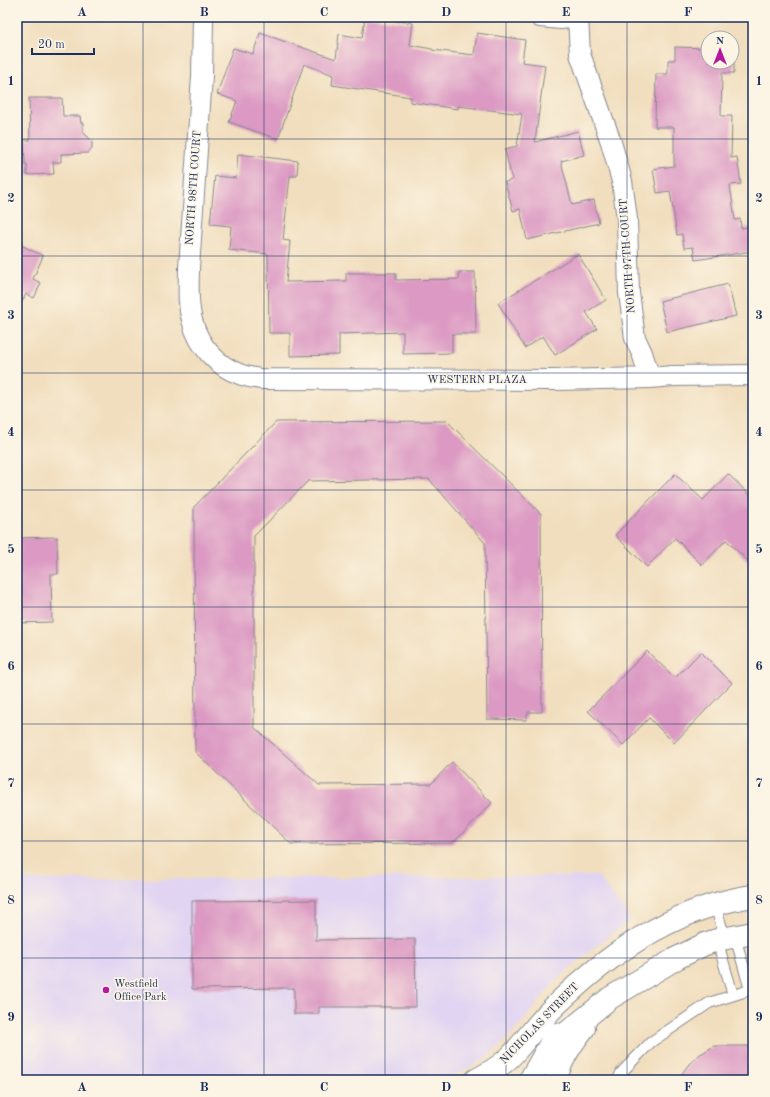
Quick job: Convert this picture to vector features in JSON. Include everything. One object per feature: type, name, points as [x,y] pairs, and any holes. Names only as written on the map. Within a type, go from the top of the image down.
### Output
[{"type":"street","name":"NORTH 98TH COURT","points":[[203,17],[202,76],[189,268],[189,298],[191,319],[197,335],[209,354]]},
{"type":"street","points":[[540,17],[561,19],[575,17]]},
{"type":"street","name":"NORTH 97TH COURT","points":[[578,17],[580,54],[611,142],[622,181],[627,219],[628,293],[635,338],[642,353],[650,378]]},
{"type":"street","name":"WESTERN PLAZA","points":[[209,354],[229,370],[242,376],[260,379],[554,380],[753,375]]},
{"type":"street","name":"NICHOLAS STREET","points":[[476,1080],[491,1072],[512,1055],[554,1007],[583,980],[625,948],[646,935],[681,917],[715,905],[743,897],[753,896]]},
{"type":"street","name":"NICHOLAS STREET","points":[[549,1047],[610,998],[676,958],[705,944],[732,936]]},
{"type":"street","name":"NICHOLAS STREET","points":[[530,1080],[549,1047],[583,980]]},
{"type":"street","name":"NICHOLAS STREET","points":[[556,1080],[564,1057],[574,1040],[610,998]]},
{"type":"lane","points":[[618,1080],[620,1073],[651,1042],[709,1003],[751,990],[732,936],[715,905]]},
{"type":"lane","points":[[732,936],[733,995]]},
{"type":"shaded area","name":"Westfield Office Park","points":[[598,876],[631,920],[596,946],[555,982],[520,1025],[500,1046],[483,1060],[461,1072],[441,1079],[17,1080],[17,880]]},
{"type":"building","points":[[365,17],[413,23],[410,45],[432,50],[474,55],[477,33],[525,40],[522,62],[545,65],[535,142],[578,131],[584,155],[561,161],[572,205],[594,200],[599,223],[527,240],[520,209],[513,211],[505,182],[512,180],[505,149],[517,146],[522,114],[458,106],[458,109],[410,102],[411,97],[332,85],[333,75],[304,64],[278,139],[229,122],[237,101],[217,94],[233,48],[253,54],[260,33],[336,59],[339,34],[362,38]]},
{"type":"building","points":[[675,47],[700,48],[700,70],[734,70],[734,73],[722,73],[721,116],[732,116],[731,158],[737,157],[741,184],[730,185],[735,220],[740,219],[741,228],[753,226],[753,251],[695,260],[693,247],[684,248],[682,234],[677,235],[670,191],[657,193],[653,169],[674,166],[674,127],[655,127],[656,74],[668,74],[668,60],[675,60]]},
{"type":"building","points":[[29,98],[62,98],[63,116],[80,116],[81,123],[83,123],[83,132],[92,141],[92,148],[88,153],[61,154],[61,162],[53,162],[54,174],[27,175],[24,140],[30,140]]},
{"type":"building","points":[[238,154],[298,161],[297,176],[290,176],[283,240],[290,241],[286,282],[346,281],[346,273],[396,273],[396,280],[459,279],[459,272],[475,272],[476,334],[452,334],[452,353],[403,354],[403,332],[339,334],[339,355],[290,356],[290,333],[269,333],[268,254],[229,250],[231,226],[210,224],[215,176],[236,178]]},
{"type":"building","points":[[17,243],[43,256],[33,279],[41,283],[34,298],[26,294],[17,312]]},
{"type":"building","points":[[578,254],[606,300],[586,312],[597,329],[555,355],[543,336],[525,348],[498,303]]},
{"type":"building","points":[[728,284],[736,316],[667,332],[660,301]]},
{"type":"building","points":[[447,421],[541,514],[542,712],[528,712],[526,720],[487,719],[485,543],[429,479],[308,481],[254,536],[254,727],[319,785],[431,784],[452,762],[492,803],[453,843],[291,844],[195,752],[194,507],[276,422]]},
{"type":"building","points":[[675,474],[703,500],[728,474],[753,498],[753,566],[726,540],[702,565],[675,538],[647,567],[615,535]]},
{"type":"building","points":[[57,537],[58,574],[51,574],[52,622],[17,623],[17,538]]},
{"type":"building","points":[[647,651],[675,678],[701,652],[732,683],[674,743],[649,718],[623,745],[588,711]]},
{"type":"building","points":[[316,900],[316,940],[415,939],[416,1007],[319,1007],[319,1014],[294,1014],[294,988],[192,989],[192,901]]},
{"type":"building","points":[[714,1046],[753,1046],[753,1080],[677,1080],[689,1064],[699,1055]]},
{"type":"place","name":"Westfield Office Park","points":[[106,990]]}]
